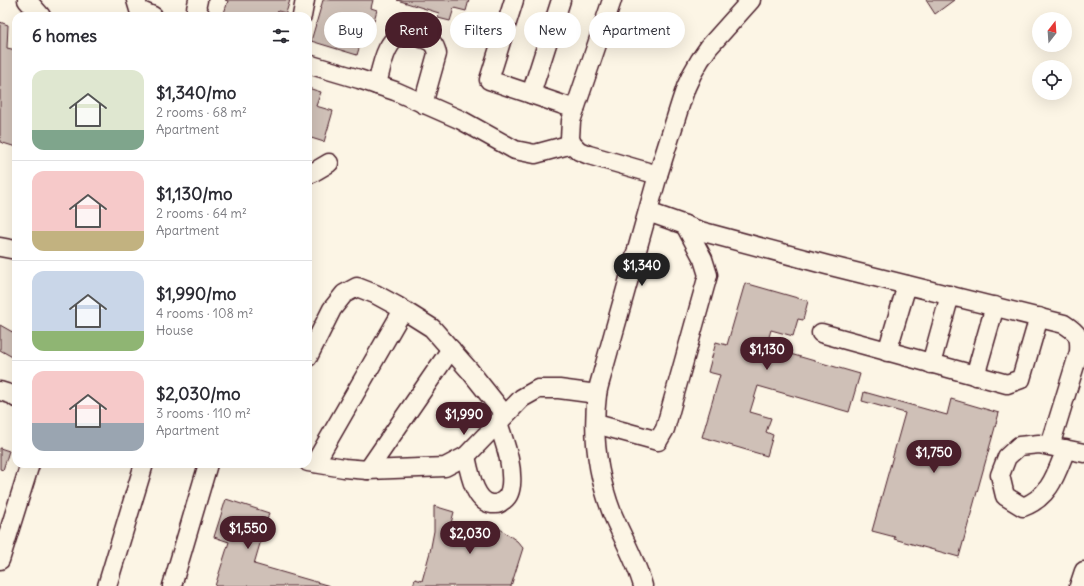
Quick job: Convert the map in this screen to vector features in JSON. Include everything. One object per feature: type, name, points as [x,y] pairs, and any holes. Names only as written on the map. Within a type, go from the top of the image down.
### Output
[{"type":"street","points":[[27,0],[38,12]]},
{"type":"street","points":[[136,0],[139,10],[144,12]]},
{"type":"street","points":[[198,0],[196,9],[198,12]]},
{"type":"street","points":[[303,12],[305,0]]},
{"type":"street","points":[[514,0],[488,80],[575,109]]},
{"type":"street","points":[[531,94],[561,0]]},
{"type":"street","points":[[612,0],[571,120],[570,138],[572,144],[580,151],[589,155],[658,176]]},
{"type":"street","points":[[643,586],[636,565],[612,513],[601,480],[598,464],[596,424],[597,394],[658,176],[681,102],[692,74],[708,47],[751,0]]},
{"type":"street","points":[[377,85],[388,47],[395,39],[409,34],[431,42],[436,47],[437,54],[423,104]]},
{"type":"street","points":[[312,65],[359,78],[423,104],[461,120],[515,150],[535,154],[572,144]]},
{"type":"street","points":[[312,173],[328,163]]},
{"type":"street","points":[[648,212],[700,232],[1064,324],[1072,329],[1080,339],[1079,352],[1058,448],[1084,453]]},
{"type":"street","points":[[596,424],[658,441],[665,429],[708,275],[703,259],[685,225]]},
{"type":"street","points":[[0,246],[12,249]]},
{"type":"street","points":[[887,352],[907,285]]},
{"type":"street","points":[[312,349],[332,309],[344,294],[357,287],[375,294],[432,328],[470,371],[502,418],[511,467],[511,486],[507,498],[498,504],[488,503],[482,499],[473,484],[466,456]]},
{"type":"street","points":[[931,364],[950,295]]},
{"type":"street","points":[[975,376],[995,306]]},
{"type":"street","points":[[312,460],[403,310]]},
{"type":"street","points":[[820,334],[1007,384],[1021,379],[1038,317]]},
{"type":"street","points":[[368,470],[451,349]]},
{"type":"street","points":[[312,462],[344,468],[368,470],[445,467],[466,456],[522,398],[538,389],[559,389],[597,394]]},
{"type":"street","points":[[0,391],[12,395]]},
{"type":"street","points":[[0,560],[29,468]]},
{"type":"street","points":[[107,586],[143,468]]},
{"type":"street","points":[[172,586],[207,468]]},
{"type":"street","points":[[1079,586],[1084,571]]},
{"type":"building","points":[[225,0],[290,0],[286,12],[224,12],[228,1]]},
{"type":"building","points":[[323,0],[373,0],[371,8],[377,10],[376,12],[324,12],[324,45],[312,41]]},
{"type":"building","points":[[397,0],[469,0],[466,11],[454,8],[453,12],[450,12],[450,21],[442,19],[442,12],[436,12]]},
{"type":"building","points":[[926,0],[954,0],[935,14]]},
{"type":"building","points":[[0,22],[8,25],[7,48],[12,49],[12,146],[0,142]]},
{"type":"building","points":[[334,48],[359,48],[357,55]]},
{"type":"building","points":[[312,89],[321,92],[316,106],[333,111],[324,142],[312,138]]},
{"type":"building","points":[[745,283],[808,301],[803,320],[798,319],[793,336],[771,330],[766,347],[860,374],[849,412],[758,386],[750,412],[771,418],[766,432],[773,435],[767,456],[702,437],[720,375],[708,372],[716,342],[727,345]]},
{"type":"building","points":[[0,325],[12,332],[12,357],[0,350]]},
{"type":"building","points":[[864,392],[947,415],[951,399],[999,413],[959,557],[894,539],[895,537],[872,531],[905,413],[862,401]]},
{"type":"building","points":[[0,448],[9,451],[3,470],[0,469]]},
{"type":"building","points":[[226,499],[269,513],[254,564],[330,586],[215,586],[229,542],[214,537]]},
{"type":"building","points":[[434,506],[454,512],[450,527],[458,524],[479,523],[500,529],[517,541],[523,548],[511,586],[413,586],[415,579],[422,581],[430,552],[434,531]]}]
